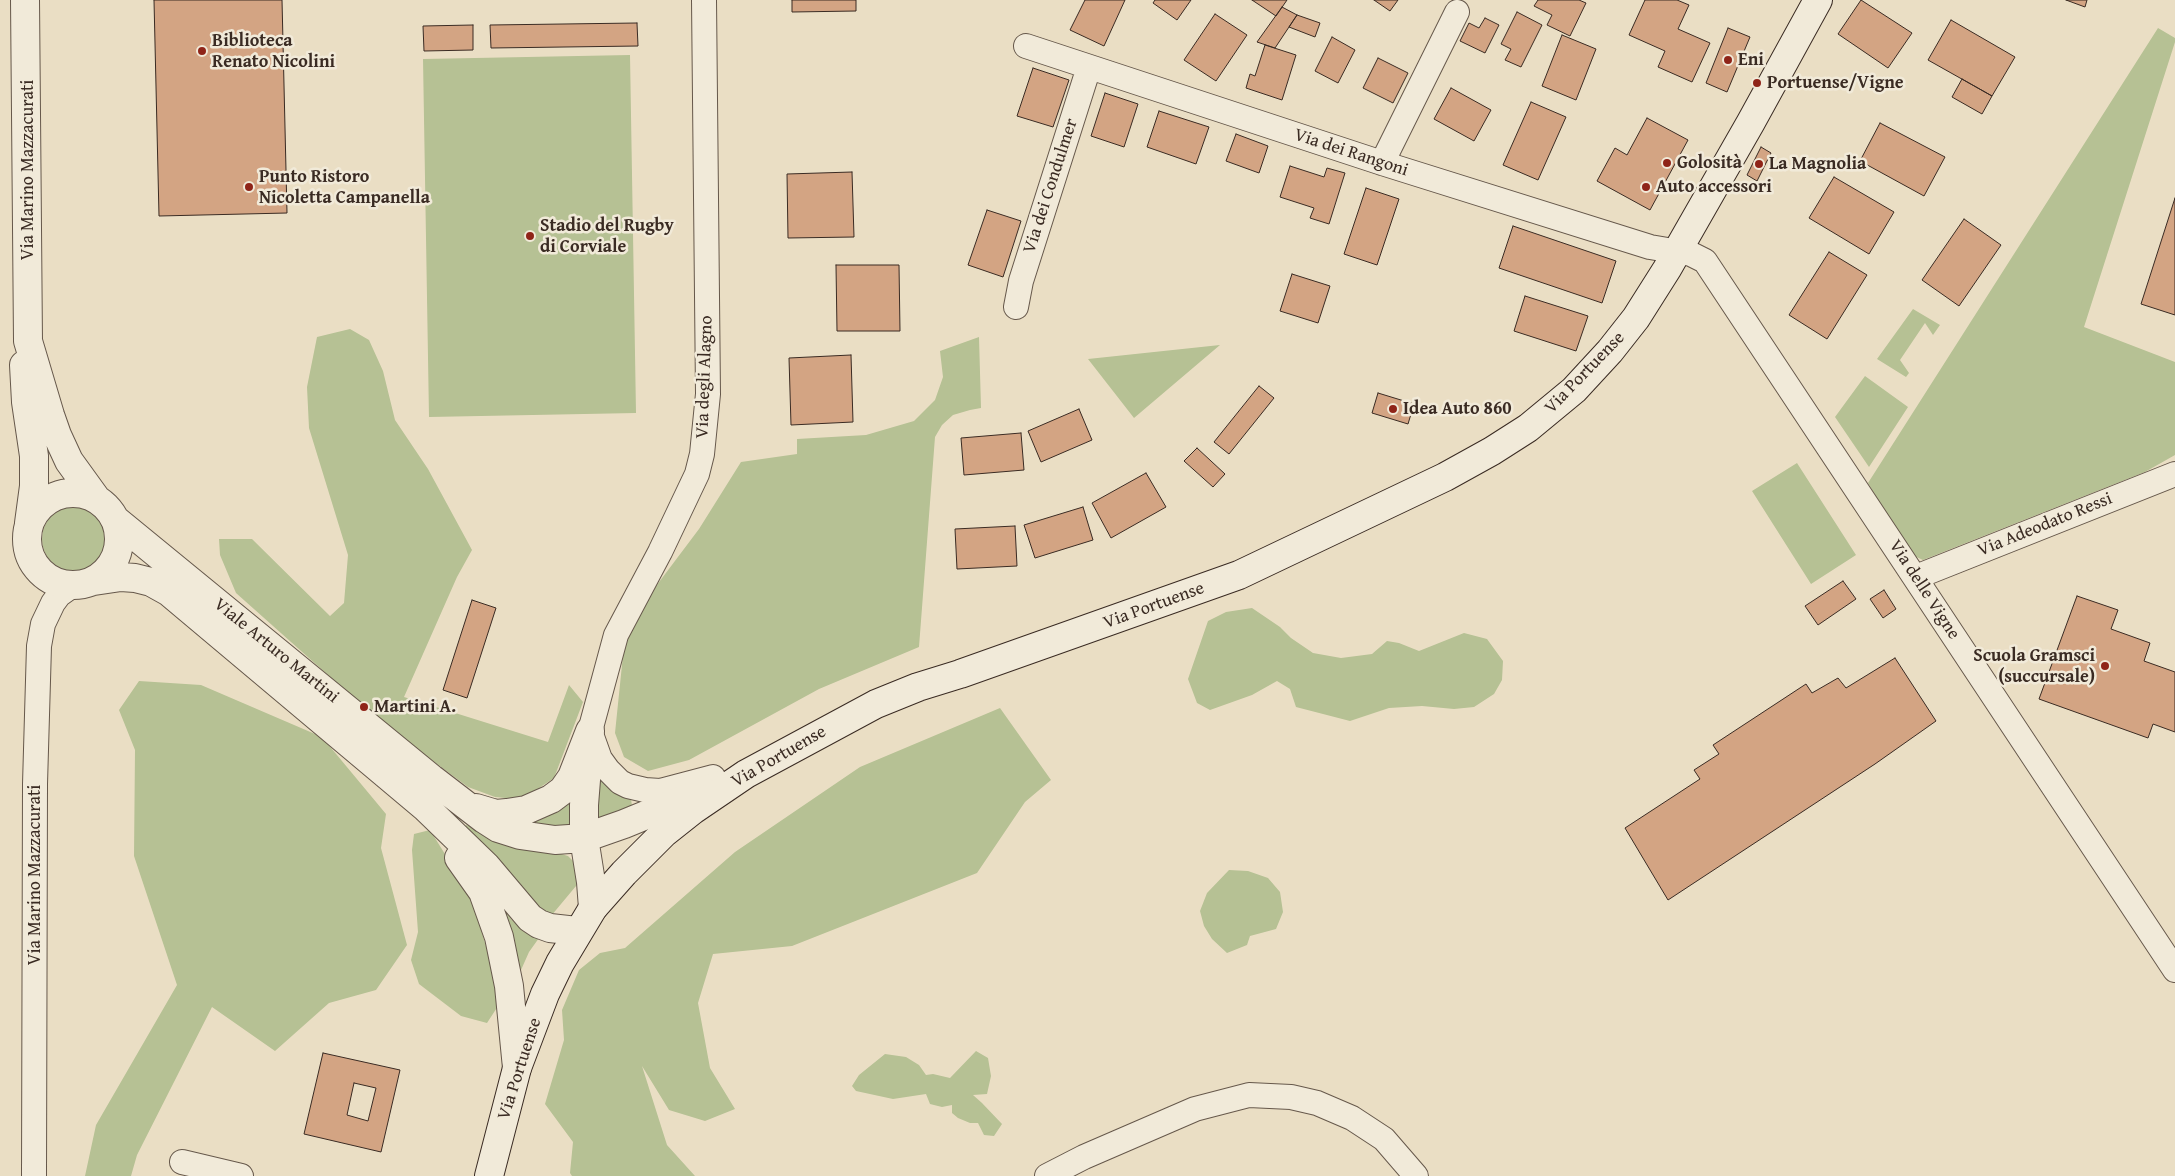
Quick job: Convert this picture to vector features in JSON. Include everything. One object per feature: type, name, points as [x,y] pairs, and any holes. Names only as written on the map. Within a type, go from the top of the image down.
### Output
[{"type":"street","name":"Via Marino Mazzacurati","points":[[25,0],[28,341],[24,366],[24,386],[33,443],[35,473],[28,526]]},
{"type":"street","name":"Via degli Alagno","points":[[593,908],[592,882],[584,838],[584,805],[590,731],[616,635],[660,552],[696,474],[702,454],[708,394],[704,0]]},
{"type":"street","name":"Via Portuense","points":[[489,1176],[517,1068],[545,994],[577,931],[593,908],[624,873],[664,833],[693,810],[746,774],[876,704],[918,687],[969,671],[1261,566],[1396,502],[1492,451],[1556,406],[1600,362],[1636,318],[1678,251],[1818,0]]},
{"type":"street","points":[[1382,163],[1457,12]]},
{"type":"street","name":"Via dei Rangoni","points":[[1026,46],[1382,163],[1650,247],[1678,251]]},
{"type":"street","name":"Via dei Condulmer","points":[[1016,307],[1021,281],[1089,67]]},
{"type":"street","name":"Via delle Vigne","points":[[1678,251],[1701,258],[1713,272],[2175,970]]},
{"type":"street","name":"Via Marino Mazzacurati","points":[[28,341],[57,435],[69,461],[95,497]]},
{"type":"street","name":"Via Adeodato Ressi","points":[[1916,577],[2175,474]]},
{"type":"street","points":[[72,492],[84,493],[95,497],[104,504],[117,521],[120,535],[117,555],[106,573],[84,583],[57,582],[48,578],[34,564],[27,546],[28,526],[33,516],[49,499],[72,492]]},
{"type":"street","name":"Viale Arturo Martini","points":[[117,521],[458,800],[492,825],[510,832],[555,840],[584,838],[624,824],[746,774]]},
{"type":"street","name":"Viale Arturo Martini","points":[[84,583],[121,577],[135,578],[152,582],[169,592],[425,807],[486,866],[534,921],[557,930],[577,931]]},
{"type":"street","name":"Via Marino Mazzacurati","points":[[34,1176],[35,784],[39,646],[43,624],[53,603],[59,595],[84,583]]},
{"type":"street","points":[[590,731],[600,759],[608,770],[620,782],[635,788],[660,791],[716,776],[746,774]]},
{"type":"street","name":"Viale Arturo Martini","points":[[458,800],[479,810],[496,814],[520,812],[543,804],[557,795],[568,783],[590,731]]},
{"type":"street","name":"Viale Arturo Martini","points":[[425,807],[476,880],[492,914],[499,937],[509,986],[517,1068]]},
{"type":"street","points":[[1047,1176],[1084,1157],[1195,1109],[1249,1095],[1291,1097],[1317,1104],[1352,1118],[1384,1139],[1416,1176]]},
{"type":"street","points":[[182,1162],[241,1176]]},
{"type":"green space","points":[[2158,28],[2175,38],[2175,42],[2084,327],[2175,362],[2175,455],[2145,472],[1923,560],[1910,554],[1868,483]]},
{"type":"green space","name":"Stadio del Rugby di Corviale","points":[[630,55],[636,413],[429,417],[423,59]]},
{"type":"green space","points":[[1913,309],[1940,325],[1933,335],[1925,323],[1900,360],[1909,373],[1906,377],[1877,359]]},
{"type":"green space","points":[[350,329],[369,340],[383,371],[395,420],[428,469],[472,550],[457,577],[404,697],[548,742],[569,685],[583,702],[554,778],[536,790],[516,799],[495,797],[468,787],[383,724],[236,593],[220,555],[219,539],[252,539],[330,616],[344,603],[348,555],[309,428],[307,387],[317,337]]},
{"type":"green space","points":[[979,337],[981,408],[953,415],[942,425],[935,437],[919,647],[819,689],[689,760],[648,771],[624,757],[615,733],[626,626],[699,529],[741,462],[797,454],[797,439],[866,435],[914,421],[935,400],[943,377],[940,351]]},
{"type":"green space","points":[[1220,345],[1134,418],[1088,359]]},
{"type":"green space","points":[[1865,376],[1908,407],[1869,467],[1835,417]]},
{"type":"green space","points":[[1797,463],[1856,555],[1811,584],[1752,491]]},
{"type":"green space","points":[[75,506],[88,509],[98,516],[105,526],[108,539],[105,552],[98,562],[88,569],[75,572],[62,569],[52,562],[45,552],[42,539],[45,526],[52,516],[62,509]]},
{"type":"green space","points":[[1252,608],[1313,653],[1341,658],[1372,654],[1387,641],[1399,643],[1419,651],[1464,633],[1487,639],[1503,661],[1502,680],[1494,694],[1474,707],[1454,709],[1422,706],[1389,708],[1350,721],[1296,707],[1290,689],[1277,681],[1252,695],[1210,710],[1197,703],[1188,679],[1208,621],[1226,612]]},
{"type":"green space","points":[[139,681],[201,685],[322,737],[386,814],[381,848],[407,945],[376,990],[329,1003],[275,1051],[212,1007],[137,1155],[131,1176],[85,1176],[96,1125],[177,985],[134,856],[135,750],[119,710]]},
{"type":"green space","points":[[1000,708],[1051,780],[1025,802],[977,873],[792,946],[713,954],[698,1003],[710,1068],[735,1109],[705,1121],[669,1110],[642,1066],[667,1145],[695,1176],[572,1176],[570,1173],[573,1142],[545,1104],[564,1040],[562,1010],[579,970],[600,953],[625,948],[735,852],[860,767]]},
{"type":"green space","points":[[594,774],[615,790],[631,799],[632,806],[595,821]]},
{"type":"green space","points":[[573,788],[574,828],[530,831],[521,819]]},
{"type":"green space","points":[[466,825],[568,856],[576,864],[581,880],[551,916],[541,916],[465,828]]},
{"type":"green space","points":[[430,830],[471,896],[502,1000],[487,1023],[461,1016],[419,984],[411,960],[418,932],[412,850],[414,834]]},
{"type":"green space","points":[[1229,870],[1248,871],[1268,878],[1280,892],[1283,912],[1276,929],[1250,936],[1247,945],[1227,953],[1212,939],[1204,926],[1200,911],[1207,893]]},
{"type":"green space","points":[[502,905],[511,919],[523,931],[539,938],[529,952],[521,970]]},
{"type":"green space","points":[[976,1051],[988,1058],[991,1076],[987,1094],[973,1095],[1002,1124],[994,1136],[984,1135],[978,1123],[970,1123],[958,1118],[952,1113],[952,1105],[942,1107],[930,1104],[926,1094],[893,1099],[856,1091],[852,1086],[859,1075],[885,1054],[906,1057],[919,1065],[926,1075],[933,1074],[950,1078]]},
{"type":"building","points":[[154,0],[282,0],[287,213],[159,216]]},
{"type":"building","points":[[792,0],[856,0],[856,11],[792,12]]},
{"type":"building","points":[[1085,0],[1125,0],[1104,46],[1070,30]]},
{"type":"building","points":[[1155,0],[1191,0],[1177,20],[1153,3]]},
{"type":"building","points":[[1252,0],[1287,0],[1276,16]]},
{"type":"building","points":[[1374,0],[1398,0],[1390,11]]},
{"type":"building","points":[[1538,0],[1579,0],[1586,3],[1570,36],[1547,25],[1552,15],[1534,6]]},
{"type":"building","points":[[1645,0],[1677,0],[1689,5],[1678,29],[1710,43],[1692,82],[1658,67],[1665,51],[1629,35]]},
{"type":"building","points":[[1861,0],[1912,33],[1888,68],[1838,34]]},
{"type":"building","points":[[2066,0],[2087,0],[2085,7]]},
{"type":"building","points":[[1282,7],[1297,15],[1275,48],[1257,42]]},
{"type":"building","points":[[1517,12],[1542,25],[1521,67],[1505,60],[1511,49],[1501,44]]},
{"type":"building","points":[[1215,14],[1247,35],[1216,81],[1184,60]]},
{"type":"building","points":[[1297,15],[1320,23],[1315,37],[1289,27]]},
{"type":"building","points":[[1485,18],[1499,25],[1485,53],[1460,41],[1469,23],[1479,28]]},
{"type":"building","points":[[1951,20],[2015,57],[1992,96],[1928,60]]},
{"type":"building","points":[[637,23],[638,46],[491,48],[490,25]]},
{"type":"building","points":[[473,25],[473,50],[424,51],[423,26]]},
{"type":"building","name":"Eni","points":[[1728,28],[1750,37],[1727,92],[1706,83]]},
{"type":"building","points":[[1562,35],[1596,49],[1576,100],[1542,86]]},
{"type":"building","points":[[1332,37],[1355,50],[1338,83],[1315,71]]},
{"type":"building","points":[[1265,45],[1296,55],[1282,100],[1246,88],[1250,74],[1255,76]]},
{"type":"building","points":[[1378,58],[1408,73],[1393,103],[1363,88]]},
{"type":"building","points":[[1033,68],[1069,80],[1053,127],[1017,116]]},
{"type":"building","points":[[1962,79],[1992,96],[1982,114],[1952,97]]},
{"type":"building","points":[[1451,88],[1491,110],[1474,141],[1434,119]]},
{"type":"building","points":[[1105,93],[1138,104],[1124,147],[1091,136]]},
{"type":"building","points":[[1531,102],[1566,117],[1538,180],[1503,165]]},
{"type":"building","points":[[1159,111],[1209,127],[1196,164],[1147,147]]},
{"type":"building","points":[[1647,118],[1688,140],[1650,210],[1597,181],[1615,148],[1627,155]]},
{"type":"building","points":[[1880,123],[1945,157],[1924,196],[1860,161]]},
{"type":"building","points":[[1236,134],[1268,146],[1259,173],[1226,161]]},
{"type":"building","name":"La Magnolia","points":[[1761,147],[1771,153],[1757,181],[1747,175]]},
{"type":"building","points":[[1290,166],[1324,177],[1327,168],[1345,173],[1329,224],[1310,218],[1314,208],[1280,197]]},
{"type":"building","points":[[852,172],[854,237],[788,238],[787,174]]},
{"type":"building","points":[[1834,177],[1894,212],[1869,254],[1809,218]]},
{"type":"building","points":[[1366,188],[1399,199],[1377,265],[1344,254]]},
{"type":"building","points":[[2175,198],[2175,315],[2141,304]]},
{"type":"building","points":[[987,210],[1021,221],[1003,277],[968,265]]},
{"type":"building","points":[[1964,219],[2001,245],[1959,306],[1922,280]]},
{"type":"building","points":[[1513,226],[1616,261],[1602,303],[1499,268]]},
{"type":"building","points":[[1829,252],[1867,275],[1827,339],[1789,315]]},
{"type":"building","points":[[836,265],[899,265],[900,331],[837,331]]},
{"type":"building","points":[[1292,274],[1330,286],[1318,323],[1280,311]]},
{"type":"building","points":[[1525,296],[1588,316],[1576,351],[1514,331]]},
{"type":"building","points":[[851,355],[853,422],[791,425],[789,358]]},
{"type":"building","points":[[1259,386],[1274,398],[1229,454],[1214,442]]},
{"type":"building","name":"Idea Auto 860","points":[[1378,393],[1414,404],[1408,424],[1372,413]]},
{"type":"building","points":[[1079,409],[1092,440],[1041,462],[1028,431]]},
{"type":"building","points":[[1021,433],[1024,470],[964,475],[961,438]]},
{"type":"building","points":[[1197,448],[1225,474],[1213,487],[1184,461]]},
{"type":"building","points":[[1146,473],[1166,507],[1111,538],[1092,503]]},
{"type":"building","points":[[1083,507],[1093,540],[1035,558],[1024,525]]},
{"type":"building","points":[[1015,526],[1017,566],[957,569],[955,529]]},
{"type":"building","points":[[1843,581],[1856,599],[1818,625],[1805,606]]},
{"type":"building","points":[[1884,590],[1896,609],[1883,618],[1870,599]]},
{"type":"building","name":"Scuola Gramsci (succursale)","points":[[2077,596],[2118,610],[2111,629],[2150,643],[2144,661],[2175,672],[2175,732],[2153,724],[2148,738],[2039,699]]},
{"type":"building","points":[[472,600],[496,608],[467,698],[443,690]]},
{"type":"building","points":[[1895,658],[1936,721],[1875,764],[1668,900],[1625,828],[1700,779],[1694,770],[1719,754],[1713,745],[1806,684],[1812,693],[1838,678],[1846,688]]},
{"type":"building","points":[[323,1053],[400,1070],[381,1152],[304,1134]],"holes":[[[354,1083],[376,1088],[368,1121],[347,1115]]]},
{"type":"place","name":"Biblioteca Renato Nicolini","points":[[202,51]]},
{"type":"place","name":"Eni","points":[[1728,60]]},
{"type":"place","name":"Portuense/Vigne","points":[[1757,83]]},
{"type":"place","name":"Golosità","points":[[1667,163]]},
{"type":"place","name":"La Magnolia","points":[[1759,164]]},
{"type":"place","name":"Punto Ristoro Nicoletta Campanella","points":[[249,187]]},
{"type":"place","name":"Auto accessori","points":[[1646,187]]},
{"type":"place","name":"Stadio del Rugby di Corviale","points":[[530,236]]},
{"type":"place","name":"Idea Auto 860","points":[[1393,409]]},
{"type":"place","name":"Scuola Gramsci (succursale)","points":[[2105,666]]},
{"type":"place","name":"Martini A.","points":[[364,707]]}]
